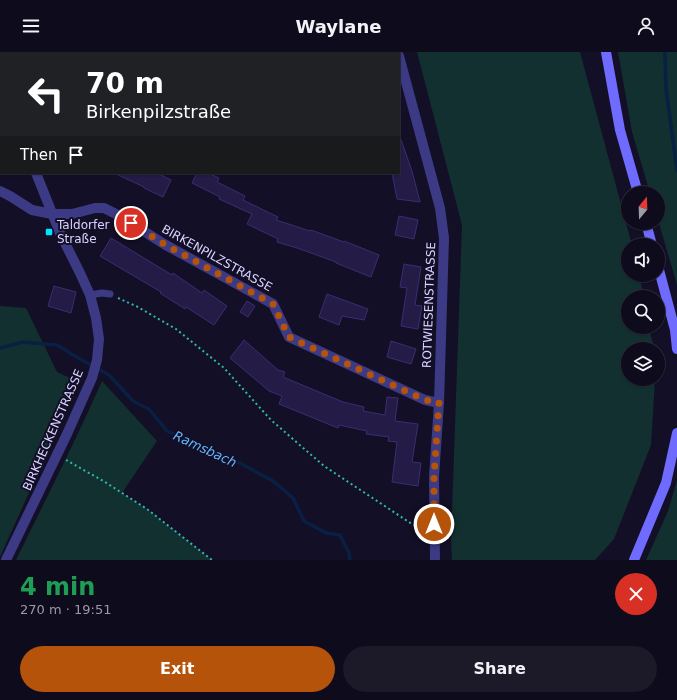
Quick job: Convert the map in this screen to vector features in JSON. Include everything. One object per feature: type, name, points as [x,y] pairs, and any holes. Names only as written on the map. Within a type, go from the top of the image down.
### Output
[{"type":"main road","points":[[606,52],[620,130],[636,186]]},
{"type":"main road","points":[[662,282],[675,330],[677,349]]},
{"type":"main road","points":[[634,560],[666,483],[677,433]]},
{"type":"street","name":"ROTWIESENSTRASSE","points":[[400,66],[404,90],[440,208],[444,238],[439,402],[434,477],[435,560]]},
{"type":"street","name":"BIRKHECKENSTRASSE","points":[[6,560],[57,455],[92,378],[97,360],[99,339],[96,318],[90,295],[60,233],[36,174]]},
{"type":"street","points":[[0,191],[32,210],[52,214]]},
{"type":"street","name":"BIRKENPILZSTRASSE","points":[[52,214],[72,214],[95,208],[104,208],[120,216],[164,244],[273,304],[289,337],[425,400],[439,402]]},
{"type":"lane","points":[[90,295],[102,293],[110,294]]},
{"type":"path","points":[[110,294],[138,307],[176,330],[224,368],[271,420],[324,466],[420,528],[434,539]]},
{"type":"path","points":[[57,455],[105,482],[148,509],[212,560]]},
{"type":"green space","points":[[417,52],[580,52],[621,204],[621,230],[628,230],[630,238],[621,238],[621,282],[641,282],[642,290],[621,290],[621,334],[651,334],[652,342],[621,342],[621,386],[655,386],[651,445],[614,539],[595,560],[452,560],[451,540],[462,225]]},
{"type":"green space","points":[[618,52],[677,52],[677,285],[665,244],[665,238],[663,238],[661,230],[665,230],[665,186],[648,186],[632,132]]},
{"type":"green space","points":[[0,306],[26,308],[57,372],[79,382],[0,557]]},
{"type":"green space","points":[[102,381],[157,441],[122,493],[147,509],[212,560],[16,560],[71,449]]},
{"type":"green space","points":[[677,480],[677,560],[646,560],[668,511]]},
{"type":"building","points":[[400,137],[412,171],[420,202],[397,199],[392,174],[400,174]]},
{"type":"building","points":[[116,174],[159,174],[171,180],[163,197]]},
{"type":"building","points":[[196,174],[210,174],[219,178],[217,182],[245,196],[243,200],[278,217],[276,220],[344,241],[379,255],[371,277],[336,262],[277,242],[278,239],[247,224],[252,214],[219,199],[220,197],[192,183]]},
{"type":"building","points":[[399,216],[418,220],[414,239],[395,235]]},
{"type":"building","points":[[111,238],[172,275],[173,273],[202,293],[204,290],[227,306],[214,325],[186,307],[185,309],[160,293],[161,292],[100,256]]},
{"type":"building","points":[[404,264],[421,267],[415,305],[422,306],[418,329],[401,326],[407,288],[400,287]]},
{"type":"building","points":[[54,286],[76,292],[71,313],[48,306]]},
{"type":"building","points":[[327,294],[368,309],[364,320],[342,316],[339,325],[319,317]]},
{"type":"building","points":[[247,301],[255,306],[248,317],[240,312]]},
{"type":"building","points":[[244,340],[278,370],[285,372],[283,377],[343,402],[364,407],[363,411],[385,415],[387,397],[398,398],[395,421],[418,424],[412,462],[421,463],[418,486],[392,482],[397,442],[388,441],[389,437],[366,434],[367,431],[339,425],[338,428],[279,404],[282,396],[269,391],[230,358]]},
{"type":"building","points":[[391,341],[416,349],[411,364],[387,357]]},
{"type":"waterway","points":[[665,52],[666,89],[677,170]]},
{"type":"waterway","name":"Ramsbach","points":[[0,348],[23,342],[57,345],[109,375],[133,401],[149,409],[167,431],[234,460],[273,481],[293,498],[304,521],[326,533],[340,535],[349,553],[350,560]]},
{"type":"place","name":"Taldorfer Straße","points":[[49,232]]},
{"type":"route","points":[[131,223],[164,244],[273,304],[289,337],[425,400],[439,402],[434,477],[434,524]]}]
